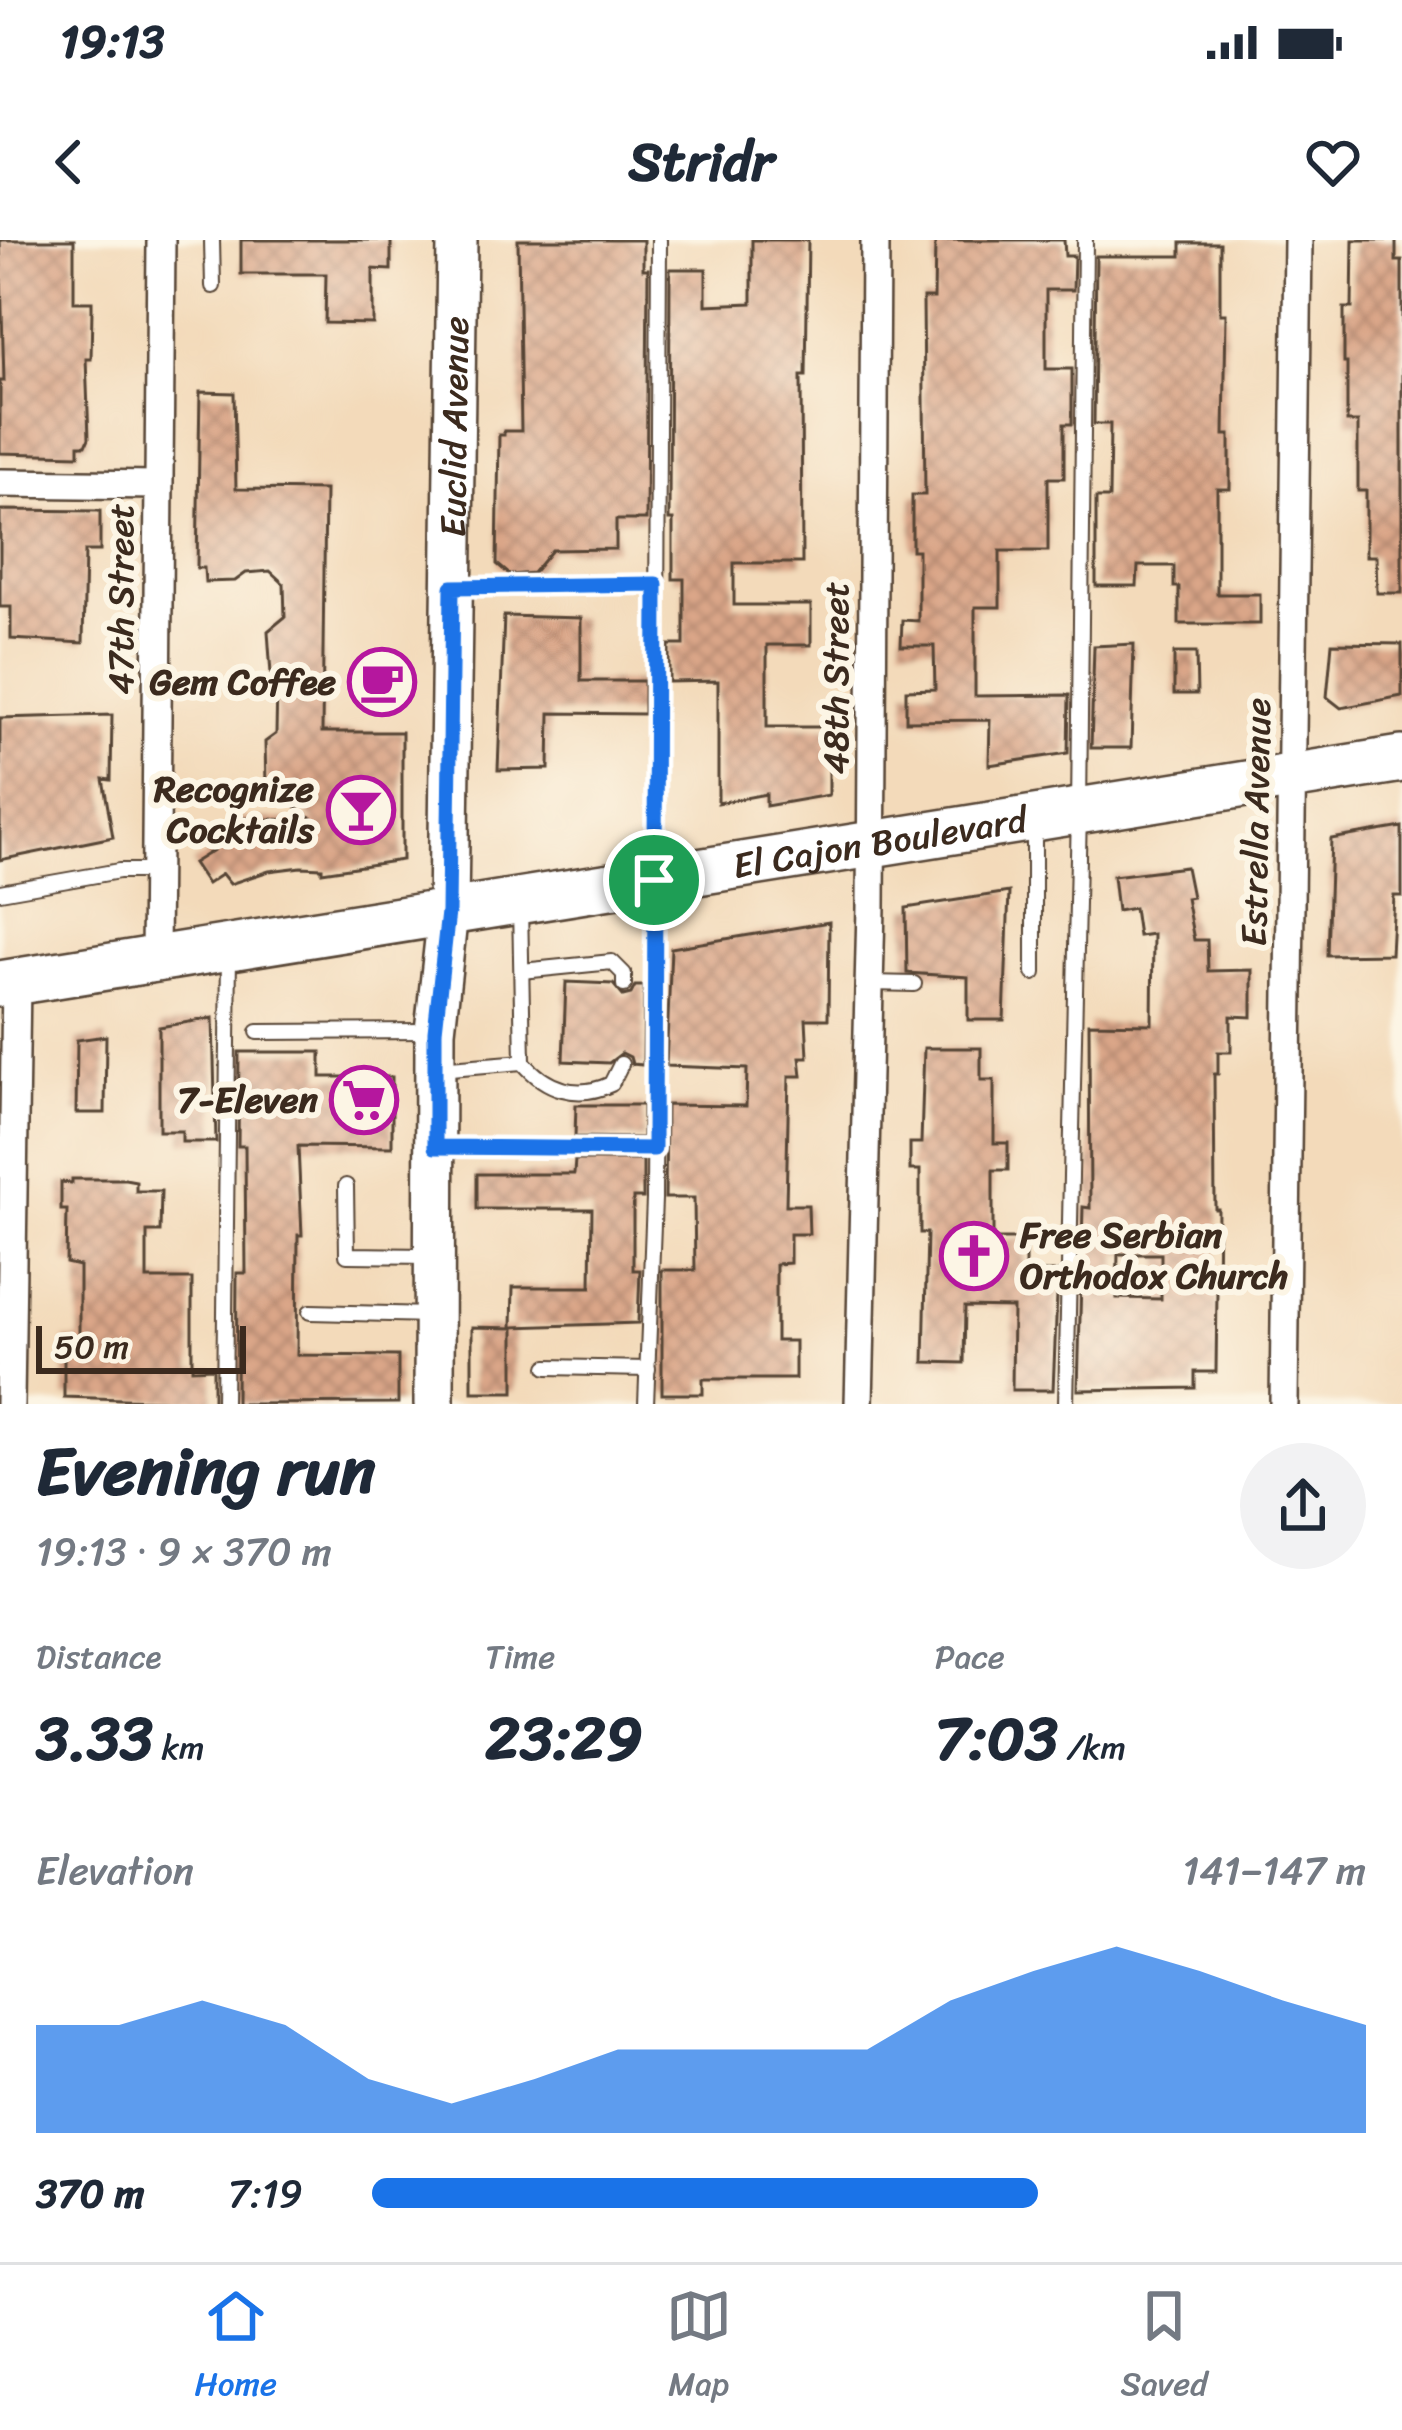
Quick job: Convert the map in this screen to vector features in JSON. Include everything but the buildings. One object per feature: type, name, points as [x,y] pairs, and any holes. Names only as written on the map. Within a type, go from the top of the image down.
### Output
[{"type":"main road","name":"Euclid Avenue","points":[[434,1404],[435,1050],[448,912],[457,240]]},
{"type":"main road","name":"El Cajon Boulevard","points":[[4,980],[872,847],[1402,759]]},
{"type":"street","name":"47th Street","points":[[155,959],[161,240]]},
{"type":"street","name":"48th Street","points":[[859,1404],[872,847],[875,240]]},
{"type":"street","name":"Estrella Avenue","points":[[1284,1404],[1298,240]]},
{"type":"street","points":[[0,483],[158,485]]},
{"type":"street","points":[[4,980],[10,1404]]},
{"type":"lane","points":[[212,240],[213,286]]},
{"type":"lane","points":[[646,1404],[654,1149],[659,240]]},
{"type":"lane","points":[[1066,1404],[1085,240]]},
{"type":"lane","points":[[452,587],[656,584]]},
{"type":"lane","points":[[1034,819],[1034,973]]},
{"type":"lane","points":[[0,892],[119,871],[155,871]]},
{"type":"lane","points":[[520,900],[523,1062]]},
{"type":"lane","points":[[224,1404],[229,946]]},
{"type":"lane","points":[[521,971],[612,962],[625,974],[624,985]]},
{"type":"lane","points":[[870,983],[914,984]]},
{"type":"lane","points":[[259,1033],[523,1062],[543,1083],[581,1091],[611,1084],[620,1064]]},
{"type":"lane","points":[[435,1147],[654,1149]]},
{"type":"lane","points":[[346,1186],[347,1255],[435,1256]]},
{"type":"lane","points":[[310,1312],[435,1315]]},
{"type":"lane","points":[[547,1367],[648,1369]]},
{"type":"place","name":"Gem Coffee","points":[[382,682]]},
{"type":"place","name":"Recognize Cocktails","points":[[361,810]]},
{"type":"place","name":"7-Eleven","points":[[364,1100]]},
{"type":"place","name":"Free Serbian Orthodox Church","points":[[974,1256]]},
{"type":"route","points":[[656,584],[654,880],[654,1149],[435,1147],[435,1031],[448,912],[452,587],[656,584]]}]
